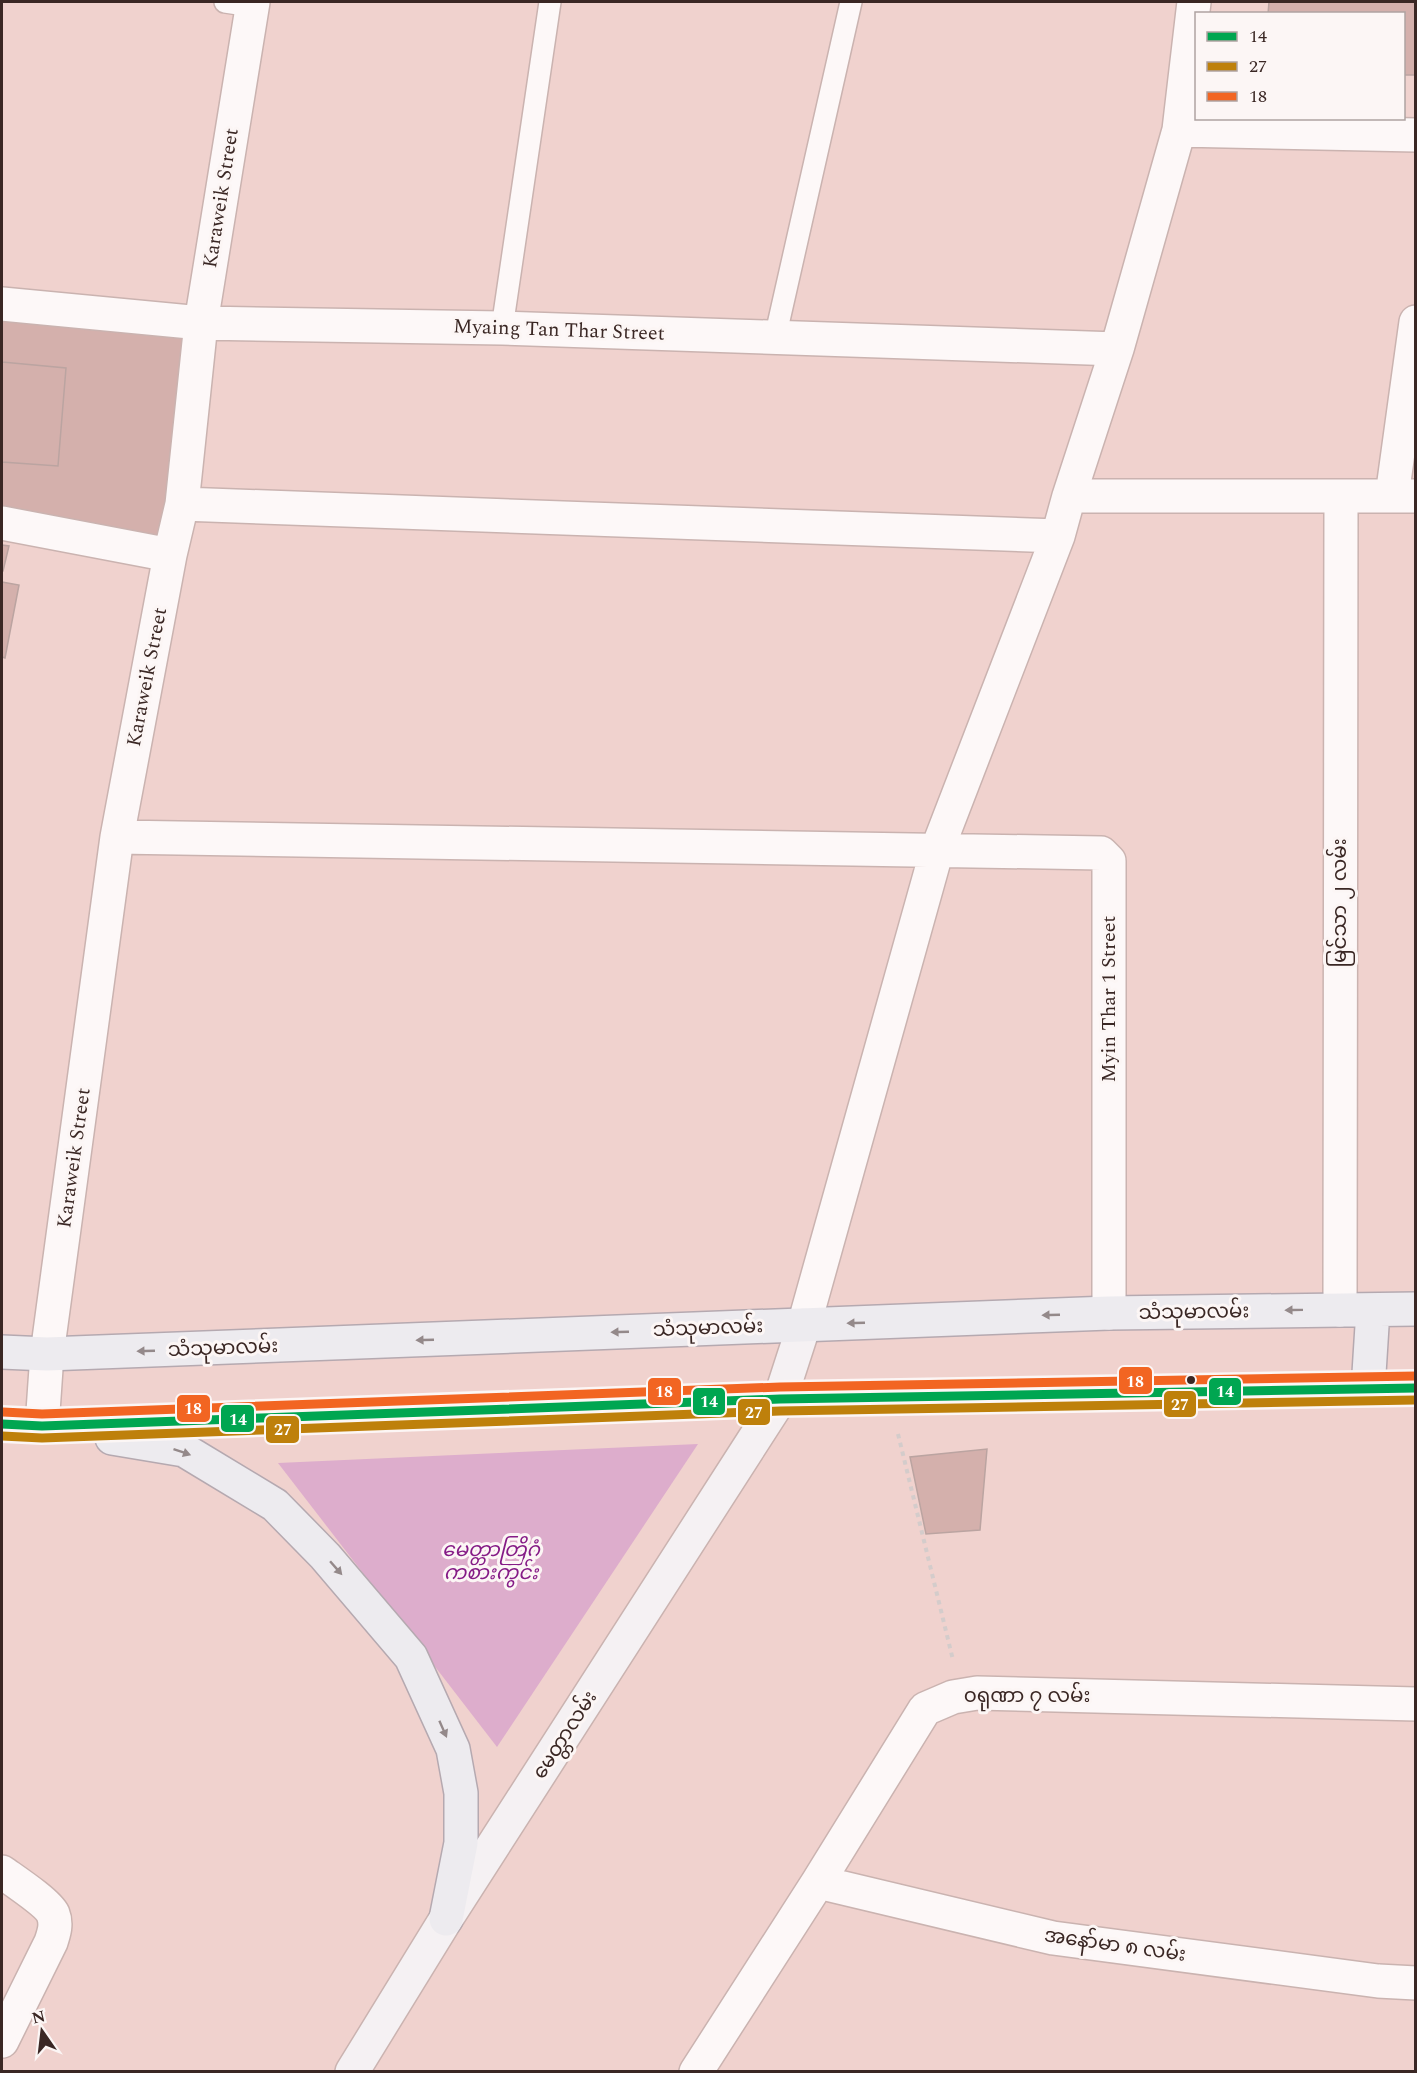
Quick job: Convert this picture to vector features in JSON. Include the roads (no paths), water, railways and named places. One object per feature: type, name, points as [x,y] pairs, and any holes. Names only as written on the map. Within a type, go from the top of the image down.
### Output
[{"type":"main road","name":"သံသုမာလမ်း","points":[[2,1353],[47,1354],[1109,1313],[1416,1309]]},
{"type":"main road","points":[[1368,1389],[1373,1310]]},
{"type":"main road","name":"မေတ္တာလမ်း","points":[[352,2072],[446,1919],[780,1400],[804,1325]]},
{"type":"main road","points":[[2,1424],[42,1426],[780,1400],[1416,1388]]},
{"type":"main road","points":[[42,1426],[184,1450],[275,1504],[366,1602],[411,1658],[453,1749],[461,1793],[461,1844],[446,1919]]},
{"type":"street","points":[[804,1325],[937,850],[1058,536],[1117,349],[1179,130],[1194,2]]},
{"type":"street","name":"Karaweik Street","points":[[42,1426],[47,1354],[117,837],[170,555],[182,504],[201,323],[243,3]]},
{"type":"street","points":[[1179,130],[1416,135]]},
{"type":"street","name":"Myaing Tan Thar Street","points":[[2,304],[201,323],[502,328],[1117,349]]},
{"type":"street","points":[[1069,496],[1404,496],[1416,322]]},
{"type":"street","name":"မြင်သာ ၂ လမ်း","points":[[1340,1310],[1341,497]]},
{"type":"street","points":[[182,504],[1058,536]]},
{"type":"street","points":[[2,523],[170,555]]},
{"type":"street","name":"Myin Thar 1 Street","points":[[117,837],[1101,853],[1108,861],[1109,1313]]},
{"type":"street","name":"၀ရုဏာ ၇ လမ်း","points":[[696,2072],[818,1882],[925,1709],[953,1697],[977,1693],[1416,1704]]},
{"type":"street","points":[[2,1872],[25,1888],[52,1912],[56,1927],[51,1942],[2,2041]]},
{"type":"street","name":"အနော်မာ ၈ လမ်း","points":[[818,1882],[1053,1938],[1378,1981],[1416,1983]]},
{"type":"lane","points":[[502,328],[550,2]]},
{"type":"lane","points":[[775,338],[851,2]]},
{"type":"park label","name":"မေတ္တာတြိဂံ ကစားကွင်း","points":[[491,1562]]}]
